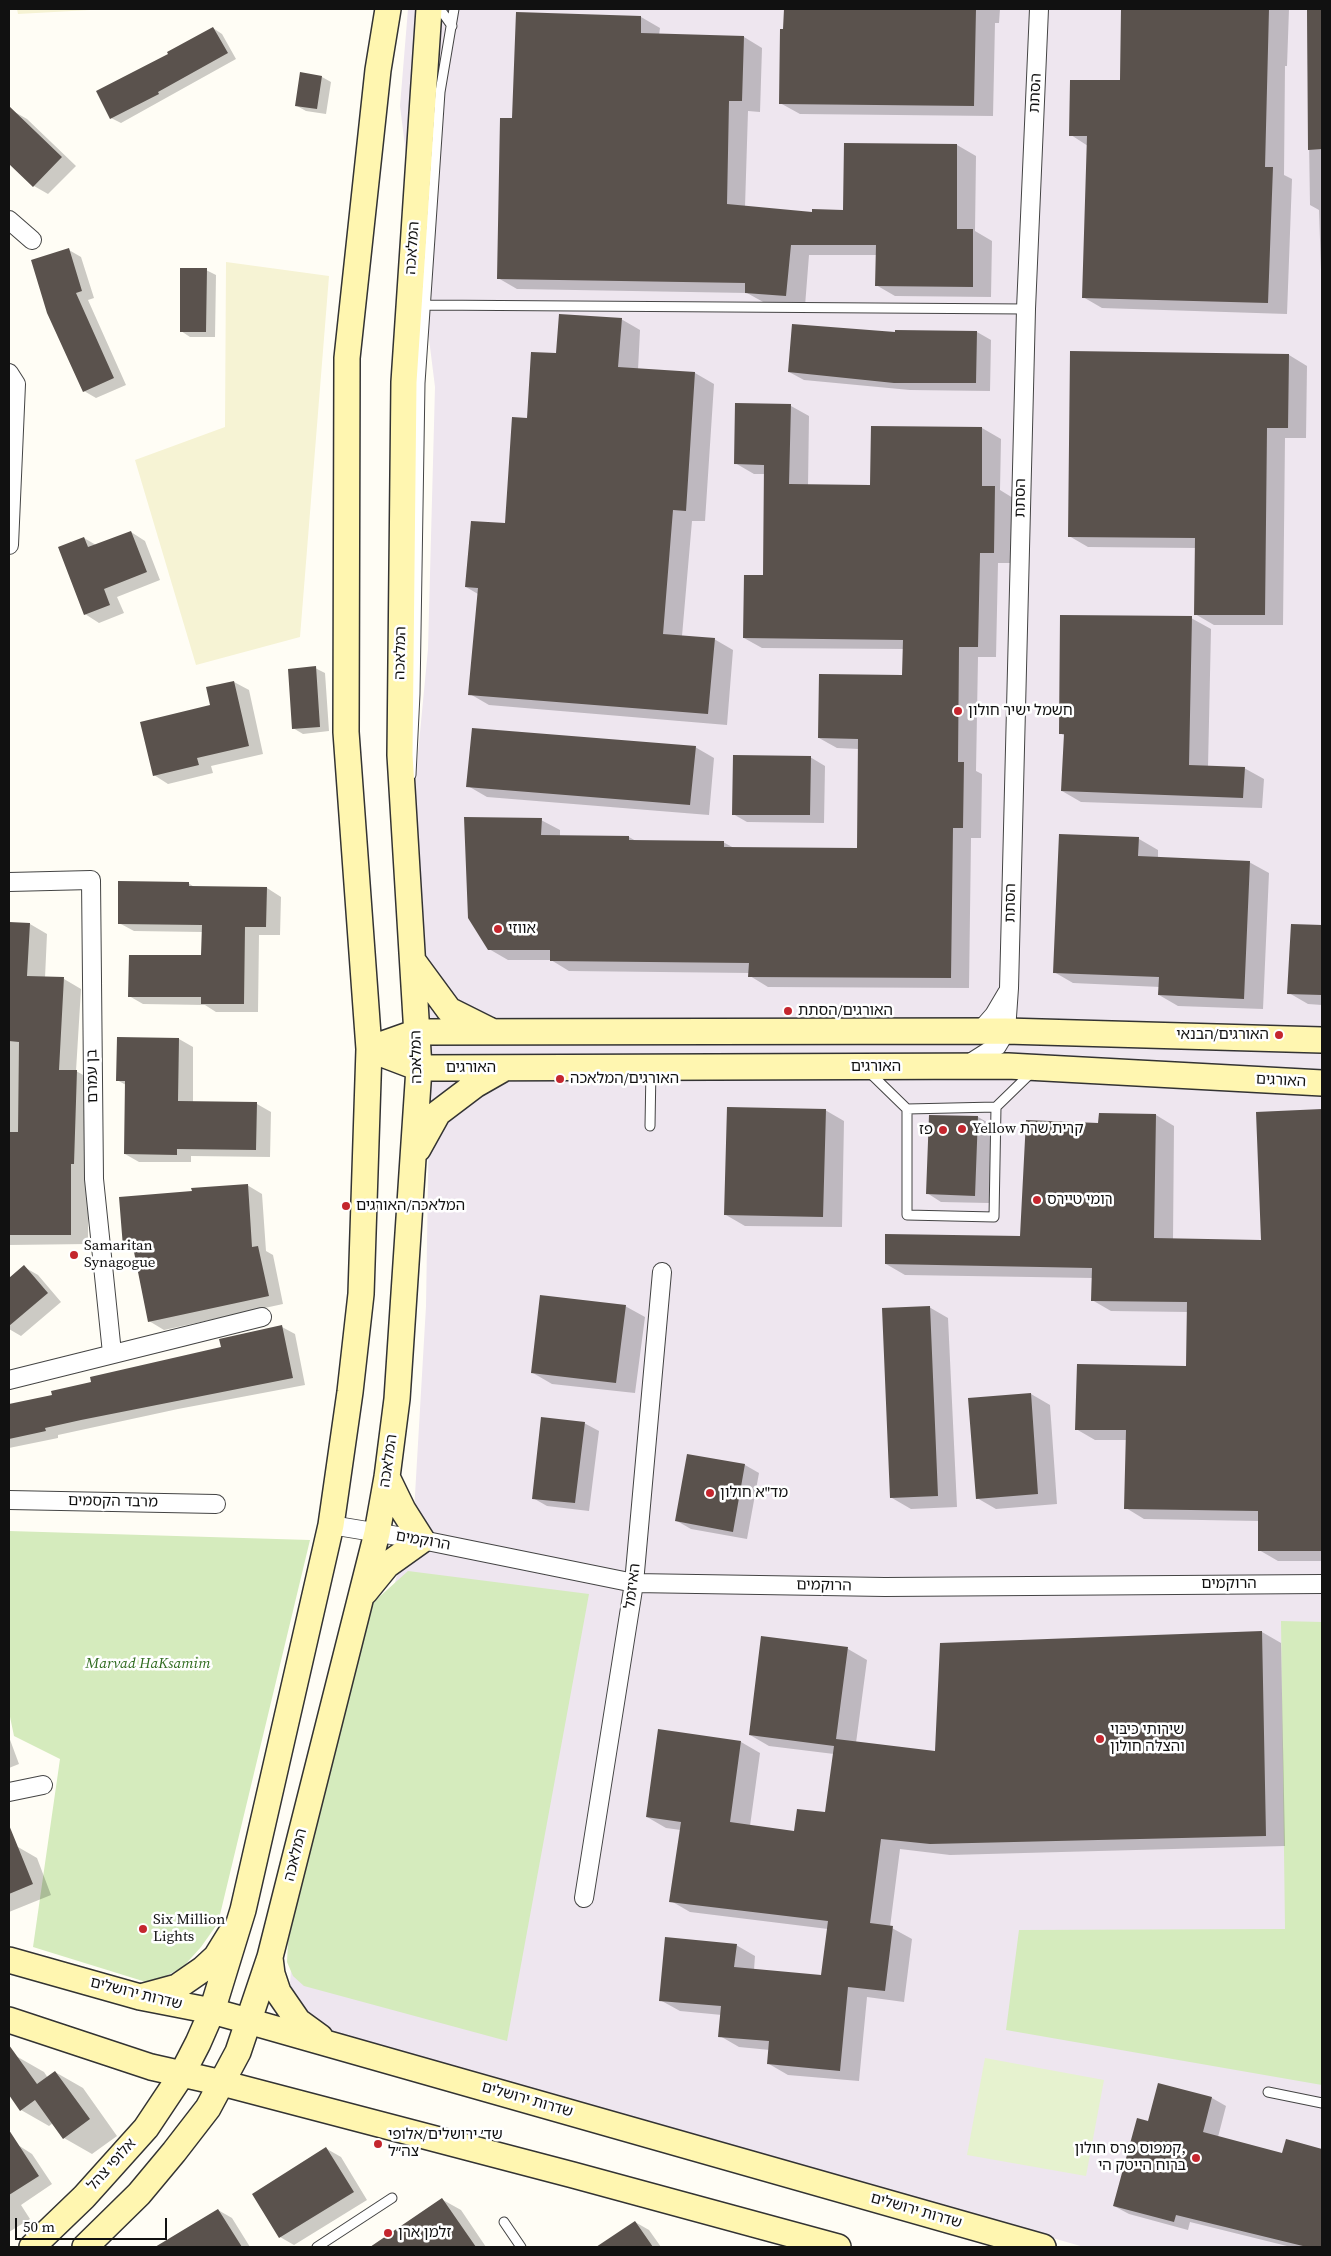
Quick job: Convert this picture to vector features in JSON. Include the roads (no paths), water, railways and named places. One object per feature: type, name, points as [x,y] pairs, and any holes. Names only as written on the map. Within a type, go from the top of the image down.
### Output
[{"type":"main road","points":[[182,2074],[212,2011],[243,1910],[331,1525],[350,1392],[361,1294],[369,1050],[346,732],[348,358],[378,70],[388,9]]},
{"type":"main road","name":"המלאכה","points":[[222,2083],[238,2052],[270,1957],[378,1533],[396,1399],[415,1156],[419,1068],[405,810],[400,755],[404,421],[412,264],[430,9]]},
{"type":"main road","points":[[413,961],[449,1010],[493,1033]]},
{"type":"main road","points":[[369,1050],[417,1032],[1006,1031],[1322,1040]]},
{"type":"main road","name":"האורגים","points":[[369,1050],[419,1068],[964,1066],[1322,1083]]},
{"type":"main road","points":[[415,1156],[438,1113],[475,1085],[504,1068]]},
{"type":"main road","points":[[360,1598],[387,1566],[422,1540],[403,1510],[387,1477]]},
{"type":"main road","points":[[140,1997],[177,1987],[203,1969],[216,1957],[243,1910]]},
{"type":"main road","points":[[270,1957],[272,1974],[278,1992],[292,2014],[298,2021],[330,2044]]},
{"type":"main road","name":"שדרות ירושלים","points":[[9,1960],[140,1997],[212,2011],[1044,2247]]},
{"type":"main road","points":[[9,2020],[151,2067],[222,2083],[838,2247]]},
{"type":"main road","name":"אלופי צהל","points":[[32,2247],[117,2162],[146,2128],[182,2074]]},
{"type":"main road","points":[[90,2246],[139,2194],[174,2152],[208,2108],[222,2083]]},
{"type":"street","name":"הסתת","points":[[1006,1031],[1009,988],[1026,309],[1039,9]]},
{"type":"street","points":[[9,220],[32,240]]},
{"type":"street","points":[[9,545],[12,378]]},
{"type":"street","name":"בן עמרם","points":[[9,882],[91,880],[94,1178],[112,1352]]},
{"type":"street","name":"הסתת","points":[[980,1031],[994,1015],[1009,988]]},
{"type":"street","points":[[964,1066],[997,1046],[1006,1031]]},
{"type":"street","name":"האיזמל","points":[[584,1898],[634,1583],[662,1272]]},
{"type":"street","points":[[9,1380],[112,1352],[262,1316]]},
{"type":"street","name":"מרבד הקסמים","points":[[9,1500],[216,1504]]},
{"type":"street","name":"הרוקמים","points":[[331,1525],[422,1540],[634,1583],[885,1587],[1322,1584]]},
{"type":"street","points":[[9,1792],[43,1785]]},
{"type":"lane","points":[[440,9],[452,26]]},
{"type":"lane","points":[[405,810],[414,756],[420,383],[440,92],[454,9]]},
{"type":"lane","points":[[412,264],[427,287]]},
{"type":"lane","points":[[425,306],[1026,309]]},
{"type":"lane","points":[[650,1126],[651,1067]]},
{"type":"lane","points":[[863,1067],[907,1109],[996,1107],[1036,1068]]},
{"type":"lane","points":[[907,1109],[907,1215],[994,1217],[996,1107]]},
{"type":"lane","points":[[1268,2092],[1322,2102]]},
{"type":"lane","points":[[317,2247],[392,2198]]},
{"type":"lane","points":[[504,2222],[521,2247]]},
{"type":"place","name":"חשמל ישיר חולון","points":[[958,711]]},
{"type":"place","name":"אווזי","points":[[498,929]]},
{"type":"place","name":"האורגים/הסתת","points":[[788,1011]]},
{"type":"place","name":"האורגים/הבנאי","points":[[1279,1035]]},
{"type":"place","name":"האורגים/המלאכה","points":[[560,1079]]},
{"type":"place","name":"Yellow קרית שרת","points":[[962,1129]]},
{"type":"place","name":"פז","points":[[943,1130]]},
{"type":"place","name":"רומי טיירס","points":[[1037,1200]]},
{"type":"place","name":"המלאכה/האורגים","points":[[346,1206]]},
{"type":"place","name":"Samaritan Synagogue","points":[[74,1255]]},
{"type":"place","name":"מד\"א חולון","points":[[710,1493]]},
{"type":"place","name":"שירותי כיבוי והצלה חולון","points":[[1100,1739]]},
{"type":"place","name":"Six Million Lights","points":[[143,1929]]},
{"type":"place","name":"שד׳ ירושלים/אלופי צה״ל","points":[[378,2144]]},
{"type":"place","name":"קמפוס פרס חולון, ברוח הייטק הי","points":[[1196,2158]]},
{"type":"place","name":"זלמן ארן","points":[[388,2233]]},
{"type":"park label","name":"Marvad HaKsamim","points":[[148,1664]]}]
